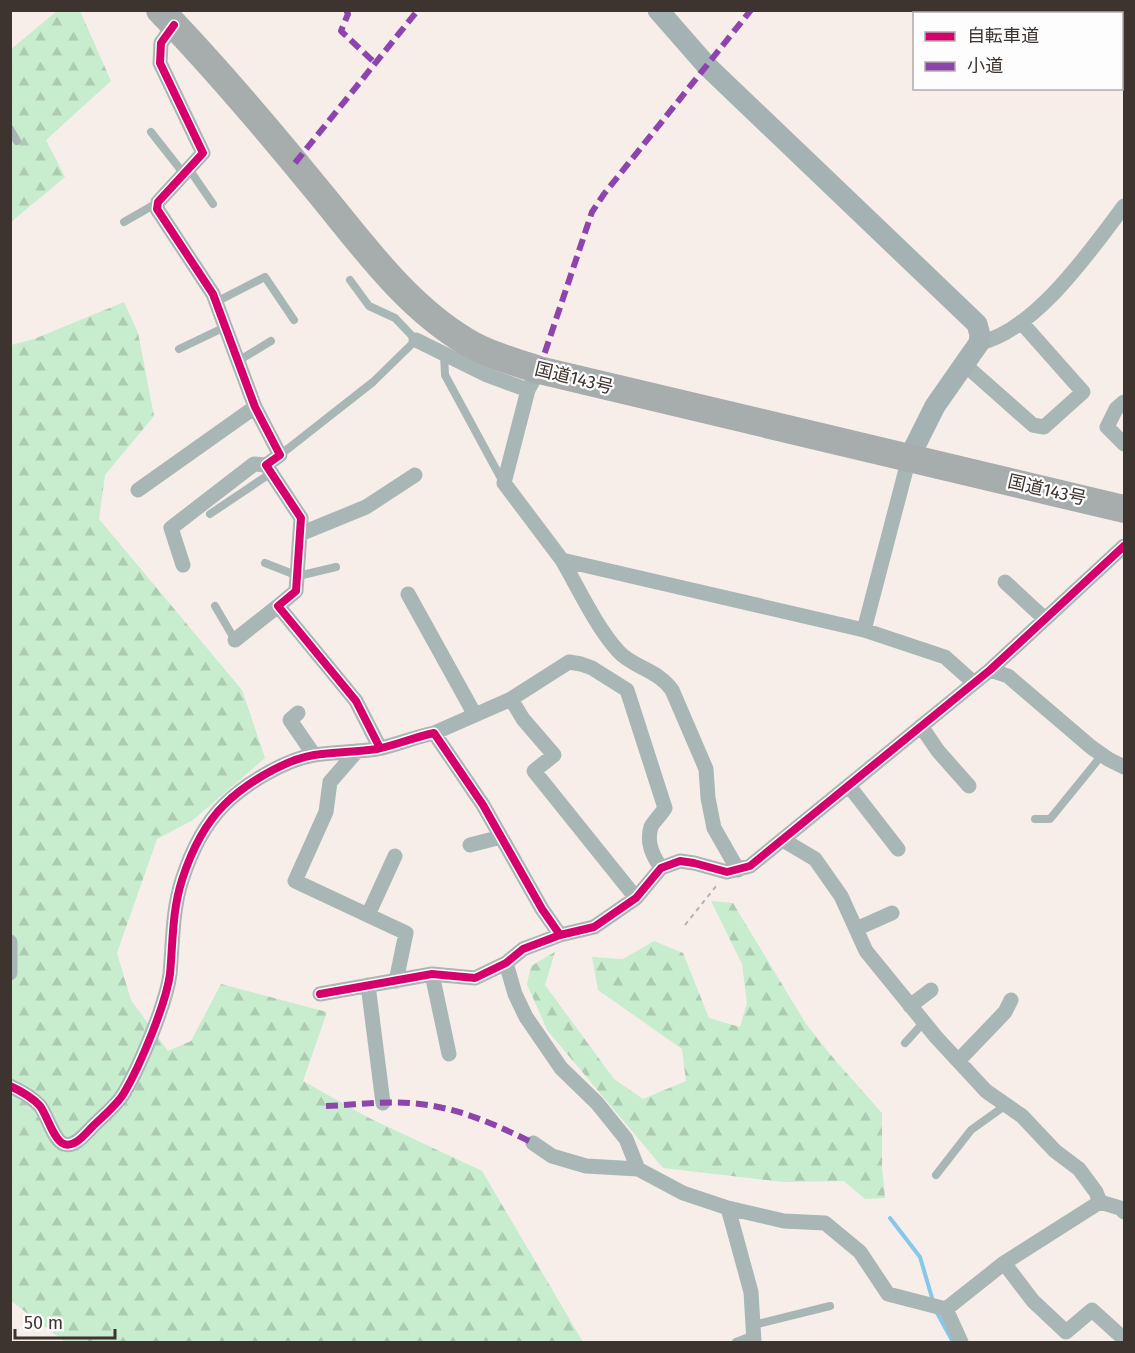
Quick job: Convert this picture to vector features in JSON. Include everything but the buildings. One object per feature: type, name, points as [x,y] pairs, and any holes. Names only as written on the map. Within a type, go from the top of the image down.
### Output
[{"type":"highway","name":"国道143号","points":[[167,18],[296,163],[404,292],[442,325],[467,342],[494,355],[534,380],[909,458],[1125,509]]},
{"type":"street","points":[[658,10],[707,66],[977,324],[980,334],[979,343],[935,406],[909,458],[864,630]]},
{"type":"street","points":[[167,18],[161,43],[160,63],[203,153],[158,202],[157,209],[213,294],[255,408],[280,455],[268,469]]},
{"type":"street","points":[[979,343],[994,340],[1021,322],[1050,297],[1091,251],[1125,206]]},
{"type":"street","points":[[964,364],[1033,426],[1044,426],[1083,392],[1021,322]]},
{"type":"street","points":[[416,340],[487,375],[534,380],[504,483],[562,560],[609,640],[621,655],[664,679],[672,690],[706,769],[708,798],[714,828],[733,871]]},
{"type":"street","points":[[1125,402],[1116,409],[1107,427],[1125,444]]},
{"type":"street","points":[[138,490],[255,408]]},
{"type":"street","points":[[183,565],[171,528],[254,464],[268,469],[301,518],[296,591],[235,640]]},
{"type":"street","points":[[300,534],[366,507],[415,476]]},
{"type":"street","points":[[320,994],[432,974],[475,978],[506,963],[523,949],[560,935],[594,927],[636,898],[661,868],[680,861],[733,871],[750,866],[990,670],[1125,546]]},
{"type":"street","points":[[562,560],[864,630],[945,657],[974,682]]},
{"type":"street","points":[[1005,582],[1045,619]]},
{"type":"street","points":[[408,594],[475,715]]},
{"type":"street","points":[[279,606],[356,701],[380,748]]},
{"type":"street","points":[[10,1086],[26,1094],[38,1104],[47,1116],[57,1140],[64,1144],[70,1144],[81,1138],[123,1095],[143,1055],[161,1008],[169,977],[173,912],[182,880],[203,830],[225,804],[258,779],[285,763],[314,755],[380,748],[434,733],[511,699],[569,663],[592,668],[627,690],[664,808],[660,818],[651,827],[650,850],[661,868]]},
{"type":"street","points":[[627,690],[647,669]]},
{"type":"street","points":[[990,670],[1008,676],[1102,755],[1125,768]]},
{"type":"street","points":[[511,699],[523,719],[554,755],[534,771],[636,898]]},
{"type":"street","points":[[298,712],[290,720],[314,755]]},
{"type":"street","points":[[921,726],[938,752],[969,786]]},
{"type":"street","points":[[434,733],[483,805],[542,909],[560,935]]},
{"type":"street","points":[[357,751],[330,782],[326,812],[295,881],[406,933],[396,981]]},
{"type":"street","points":[[849,786],[898,849]]},
{"type":"street","points":[[470,845],[501,837]]},
{"type":"street","points":[[783,840],[815,859],[840,896],[866,951],[924,1022],[986,1091],[1022,1116],[1055,1151],[1079,1169],[1096,1192],[1100,1202]]},
{"type":"street","points":[[368,915],[395,856]]},
{"type":"street","points":[[856,929],[892,913]]},
{"type":"street","points":[[10,942],[10,973]]},
{"type":"street","points":[[506,963],[515,994],[526,1017],[561,1068],[597,1103],[626,1139],[638,1169]]},
{"type":"street","points":[[432,974],[449,1054]]},
{"type":"street","points":[[368,986],[383,1103]]},
{"type":"street","points":[[910,1006],[931,990]]},
{"type":"street","points":[[959,1060],[1005,1012],[1011,1000]]},
{"type":"street","points":[[532,1143],[552,1156],[586,1166],[638,1169],[683,1193],[728,1208],[784,1221],[825,1223],[860,1252],[888,1294],[946,1309]]},
{"type":"street","points":[[946,1309],[1004,1263],[1100,1202],[1123,1208]]},
{"type":"street","points":[[728,1208],[751,1292],[754,1334]]},
{"type":"street","points":[[1004,1263],[1061,1337],[1092,1310],[1125,1339]]},
{"type":"street","points":[[946,1309],[961,1342]]},
{"type":"lane","points":[[10,129],[17,141]]},
{"type":"lane","points":[[151,132],[213,204]]},
{"type":"lane","points":[[124,222],[158,202]]},
{"type":"lane","points":[[216,302],[265,277],[294,320]]},
{"type":"lane","points":[[280,455],[373,382],[416,340],[395,318],[369,306],[350,280]]},
{"type":"lane","points":[[179,349],[225,327]]},
{"type":"lane","points":[[238,360],[271,341]]},
{"type":"lane","points":[[444,354],[445,375],[504,483]]},
{"type":"lane","points":[[210,514],[268,469]]},
{"type":"lane","points":[[265,563],[298,576],[336,567]]},
{"type":"lane","points":[[214,606],[235,640]]},
{"type":"lane","points":[[1035,819],[1050,819],[1102,755]]},
{"type":"lane","points":[[905,1043],[924,1022]]},
{"type":"lane","points":[[936,1175],[971,1130],[1006,1105]]},
{"type":"lane","points":[[736,1342],[830,1306]]},
{"type":"path","points":[[685,925],[733,871]]},
{"type":"green space","points":[[57,11],[80,11],[111,81],[46,140],[65,177],[11,222],[10,50]]},
{"type":"green space","points":[[124,302],[138,333],[154,416],[105,475],[99,519],[242,690],[265,758],[193,820],[157,839],[117,953],[131,1000],[168,1051],[191,1041],[221,984],[327,1012],[303,1081],[369,1118],[482,1171],[583,1342],[65,1342],[11,1301],[11,345],[34,339]]},
{"type":"green space","points":[[711,901],[733,903],[806,1024],[882,1113],[882,1167],[885,1198],[865,1199],[844,1181],[784,1182],[663,1168],[547,1030],[527,984],[531,966],[555,952],[545,985],[614,1079],[643,1099],[686,1081],[682,1049],[598,990],[592,957],[623,959],[654,941],[683,953],[709,1018],[740,1027],[747,1003],[742,964]]},
{"type":"waterway","points":[[890,1218],[920,1257],[933,1301]]},
{"type":"waterway","points":[[936,1311],[953,1342]]},
{"type":"marked path","points":[[346,10],[348,14],[341,31],[375,63]]},
{"type":"marked path","points":[[295,163],[418,10]]},
{"type":"marked path","points":[[539,370],[592,212],[751,10]]},
{"type":"marked path","points":[[326,1106],[389,1102],[426,1105],[473,1117],[533,1143]]},
{"type":"cycle path","points":[[174,25],[161,43],[160,63],[203,153],[158,202],[157,209],[213,294],[255,407],[280,455],[266,465],[301,518],[296,591],[278,606],[356,701],[380,748]]},
{"type":"cycle path","points":[[320,994],[432,974],[475,978],[506,963],[523,949],[560,935],[594,927],[636,898],[661,868],[680,861],[727,872],[750,866],[990,670],[1124,546]]},
{"type":"cycle path","points":[[10,1086],[26,1094],[40,1106],[57,1138],[68,1145],[80,1139],[118,1102],[152,1035],[168,987],[179,892],[189,859],[198,840],[224,805],[243,789],[278,767],[302,758],[377,749],[434,733],[483,805],[542,909],[560,935]]}]
